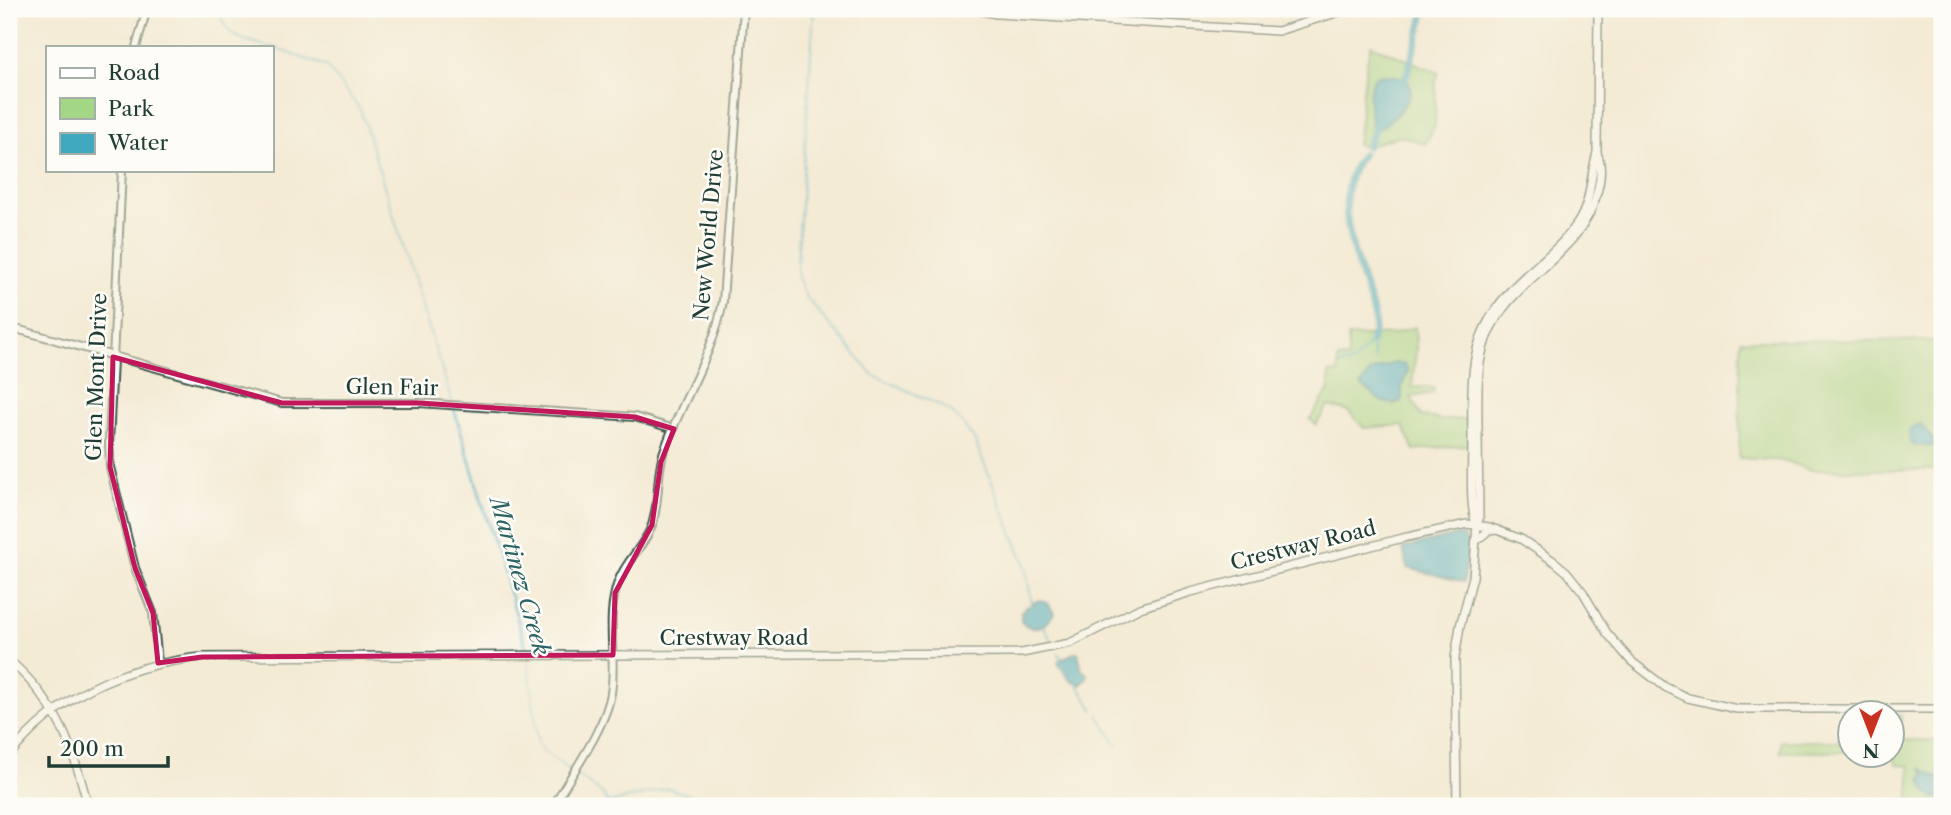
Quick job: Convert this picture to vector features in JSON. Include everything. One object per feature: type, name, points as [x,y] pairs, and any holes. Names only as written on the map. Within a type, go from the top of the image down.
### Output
[{"type":"main road","points":[[970,9],[997,15],[1278,31],[1349,9]]},
{"type":"main road","points":[[1457,806],[1455,658],[1460,626],[1474,577],[1479,376],[1485,342],[1496,319],[1511,299],[1560,255],[1584,226],[1598,188],[1601,163],[1597,153],[1598,9]]},
{"type":"main road","points":[[1455,525],[1470,516],[1476,508]]},
{"type":"main road","points":[[1476,508],[1483,519],[1497,529],[1535,547],[1567,572],[1583,592],[1607,633],[1631,661],[1665,687],[1688,698],[1737,709],[1942,709]]},
{"type":"main road","points":[[1455,525],[1468,530],[1476,541]]},
{"type":"main road","name":"Crestway Road","points":[[9,756],[34,728],[71,699],[102,682],[158,663],[201,657],[997,654],[1039,651],[1070,643],[1140,608],[1168,598],[1455,525],[1497,529]]},
{"type":"main road","points":[[1476,541],[1488,531],[1497,529]]},
{"type":"main road","points":[[9,660],[35,685],[54,712],[74,752],[88,806]]},
{"type":"street","points":[[136,46],[147,9]]},
{"type":"street","name":"New World Drive","points":[[553,806],[608,705],[612,688],[612,616],[615,593],[622,573],[652,525],[657,506],[661,462],[715,338],[723,301],[744,9]]},
{"type":"street","name":"Glen Mont Drive","points":[[122,172],[110,467],[135,568],[153,613],[158,663]]},
{"type":"street","name":"Glen Fair","points":[[9,327],[282,403],[419,403],[635,417],[674,429]]},
{"type":"highlighted area","points":[[113,357],[282,403],[419,403],[635,417],[674,429],[661,462],[652,525],[615,593],[613,655],[202,657],[158,663],[153,613],[135,568],[110,467]]},
{"type":"green space","points":[[1371,45],[1439,73],[1436,79],[1435,126],[1425,144],[1396,137],[1368,146],[1357,144]]},
{"type":"green space","points":[[1415,327],[1416,350],[1412,387],[1434,388],[1434,393],[1411,397],[1421,416],[1442,420],[1470,419],[1469,445],[1414,450],[1403,425],[1364,428],[1348,411],[1328,406],[1316,425],[1310,419],[1329,390],[1329,373],[1338,373],[1338,359],[1348,358],[1348,337],[1393,334]]},
{"type":"green space","points":[[1741,340],[1942,341],[1942,470],[1809,470],[1787,461],[1739,458]]},
{"type":"green space","points":[[1906,740],[1942,740],[1942,806],[1909,806],[1910,766],[1906,766]]},
{"type":"green space","points":[[1781,741],[1836,741],[1836,752],[1780,752]]},
{"type":"water","points":[[1376,76],[1400,77],[1409,82],[1411,90],[1401,109],[1372,133],[1370,89]]},
{"type":"water","points":[[1394,363],[1405,365],[1408,371],[1402,387],[1402,401],[1394,404],[1382,402],[1361,385],[1370,372]]},
{"type":"water","points":[[1921,424],[1935,446],[1916,446],[1910,443],[1909,432],[1912,427]]},
{"type":"water","points":[[1456,535],[1464,537],[1468,543],[1464,582],[1407,568],[1403,548]]},
{"type":"water","points":[[1038,600],[1048,603],[1054,613],[1043,626],[1027,626],[1021,622],[1021,611]]},
{"type":"water","points":[[1076,652],[1082,670],[1088,675],[1080,685],[1070,680],[1058,663]]},
{"type":"water","points":[[1922,769],[1942,780],[1942,797],[1933,798],[1926,791],[1921,779],[1925,775]]},
{"type":"waterway","name":"Martinez Creek","points":[[220,9],[225,26],[230,32],[266,46]]},
{"type":"waterway","points":[[814,9],[798,277],[806,297],[872,374],[945,408],[969,431],[1025,564],[1032,604]]},
{"type":"waterway","points":[[1400,88],[1421,28],[1424,9]]},
{"type":"waterway","name":"Martinez Creek","points":[[273,48],[326,66],[360,109],[452,402]]},
{"type":"waterway","points":[[1367,146],[1375,128]]},
{"type":"waterway","points":[[1363,154],[1348,184],[1346,201],[1350,235],[1374,313],[1375,327],[1371,342]]},
{"type":"waterway","points":[[1371,342],[1375,361]]},
{"type":"waterway","points":[[1340,365],[1353,363],[1371,342]]},
{"type":"waterway","name":"Martinez Creek","points":[[454,409],[528,654]]},
{"type":"waterway","points":[[1043,625],[1052,642]]},
{"type":"waterway","points":[[1058,653],[1062,659]]},
{"type":"waterway","name":"Martinez Creek","points":[[528,660],[538,743],[543,751],[571,771]]},
{"type":"waterway","points":[[1077,684],[1094,710]]},
{"type":"waterway","points":[[1098,715],[1117,745]]},
{"type":"waterway","name":"Martinez Creek","points":[[576,774],[603,794],[609,806]]},
{"type":"waterway","points":[[610,803],[668,788],[720,806]]}]
